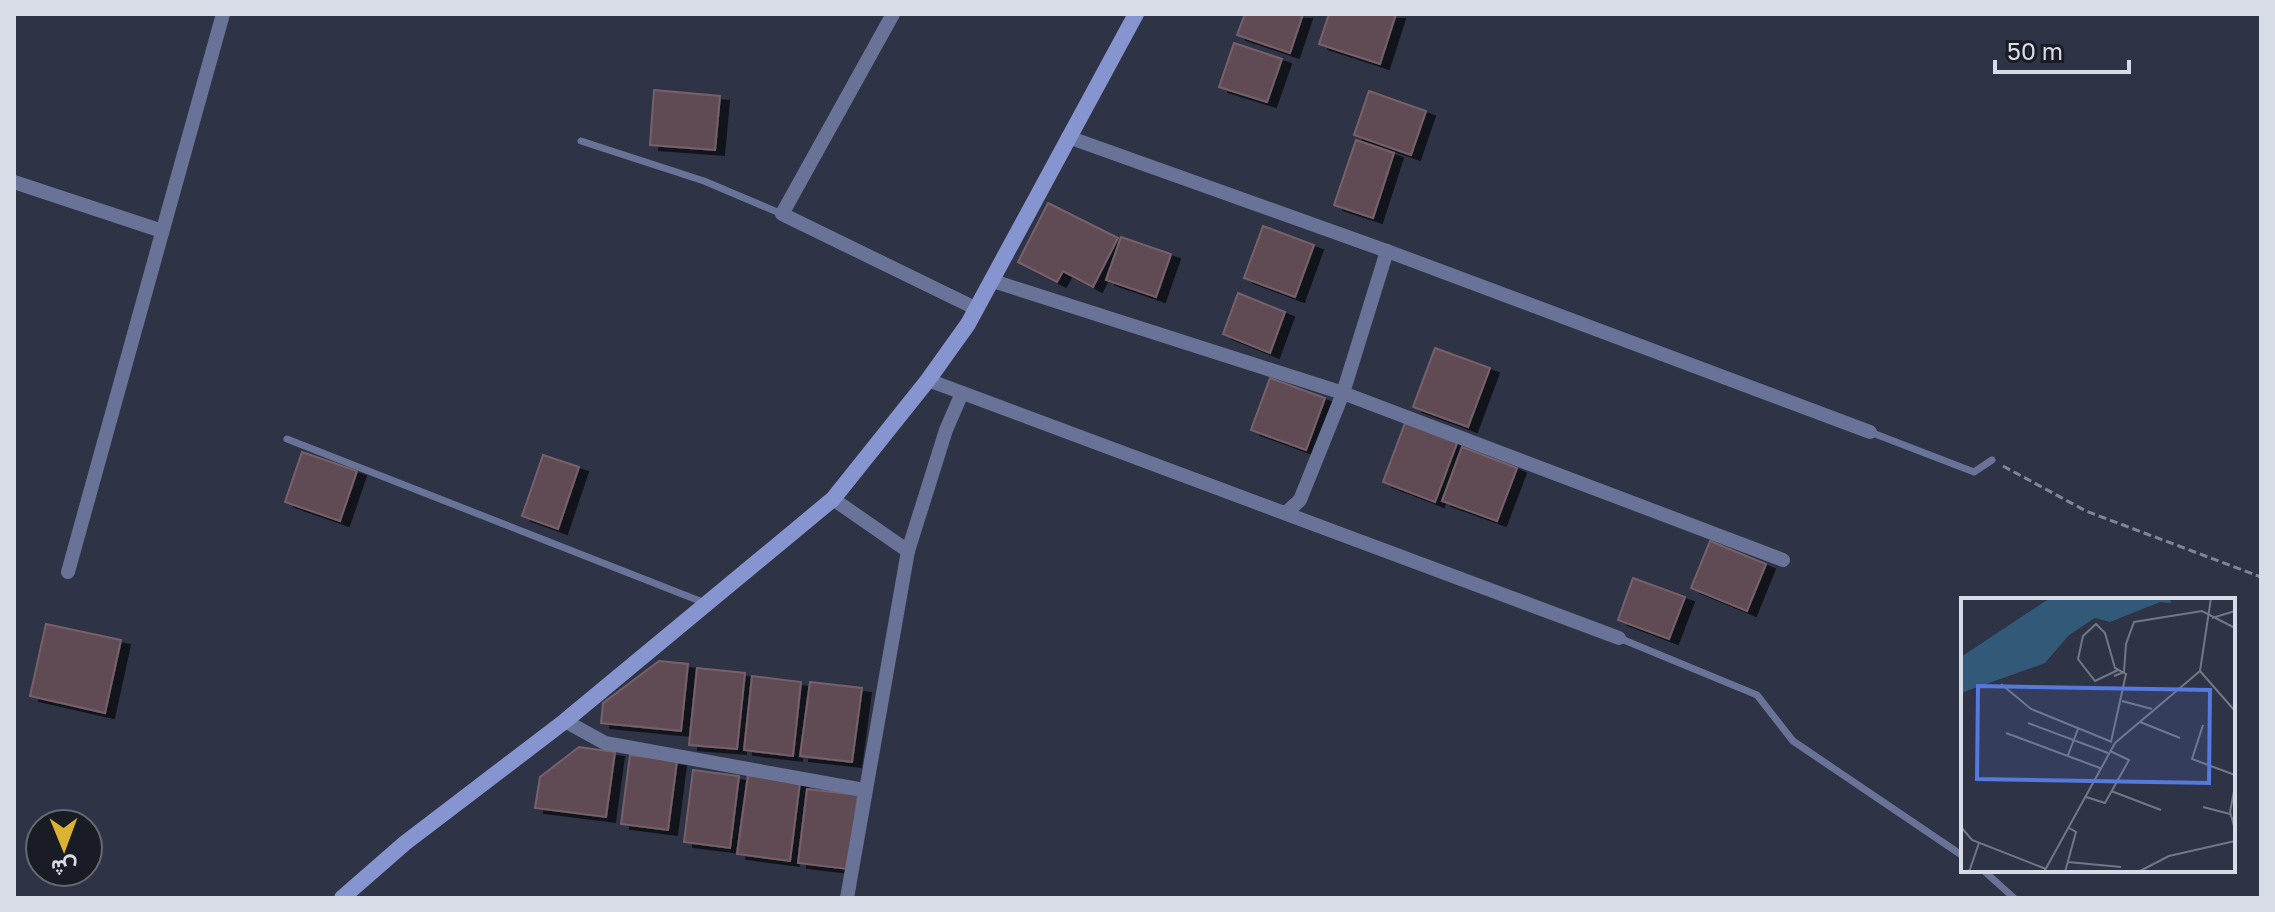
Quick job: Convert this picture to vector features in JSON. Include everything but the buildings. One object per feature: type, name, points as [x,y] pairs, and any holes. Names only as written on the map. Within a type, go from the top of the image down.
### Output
[{"type":"main road","points":[[342,898],[405,843],[565,721],[833,499],[928,380],[977,309],[1136,14]]},
{"type":"street","points":[[68,572],[223,14]]},
{"type":"street","points":[[893,14],[782,214],[977,309]]},
{"type":"street","points":[[1068,137],[1387,251],[1870,432]]},
{"type":"street","points":[[14,182],[162,233]]},
{"type":"street","points":[[1286,513],[1300,500],[1343,393],[1387,251]]},
{"type":"street","points":[[993,281],[1343,393],[1783,560]]},
{"type":"street","points":[[928,380],[1619,638]]},
{"type":"street","points":[[847,898],[908,551],[946,430],[962,393]]},
{"type":"street","points":[[833,499],[908,551]]},
{"type":"street","points":[[565,721],[605,743],[864,790]]},
{"type":"lane","points":[[581,141],[704,181],[782,214]]},
{"type":"lane","points":[[1870,432],[1974,472],[1992,460]]},
{"type":"lane","points":[[287,439],[705,603]]},
{"type":"lane","points":[[1619,638],[1757,695],[1793,741],[1961,855]]},
{"type":"lane","points":[[1985,872],[2014,898]]},
{"type":"path","points":[[1992,460],[2086,511],[2261,577]]}]
